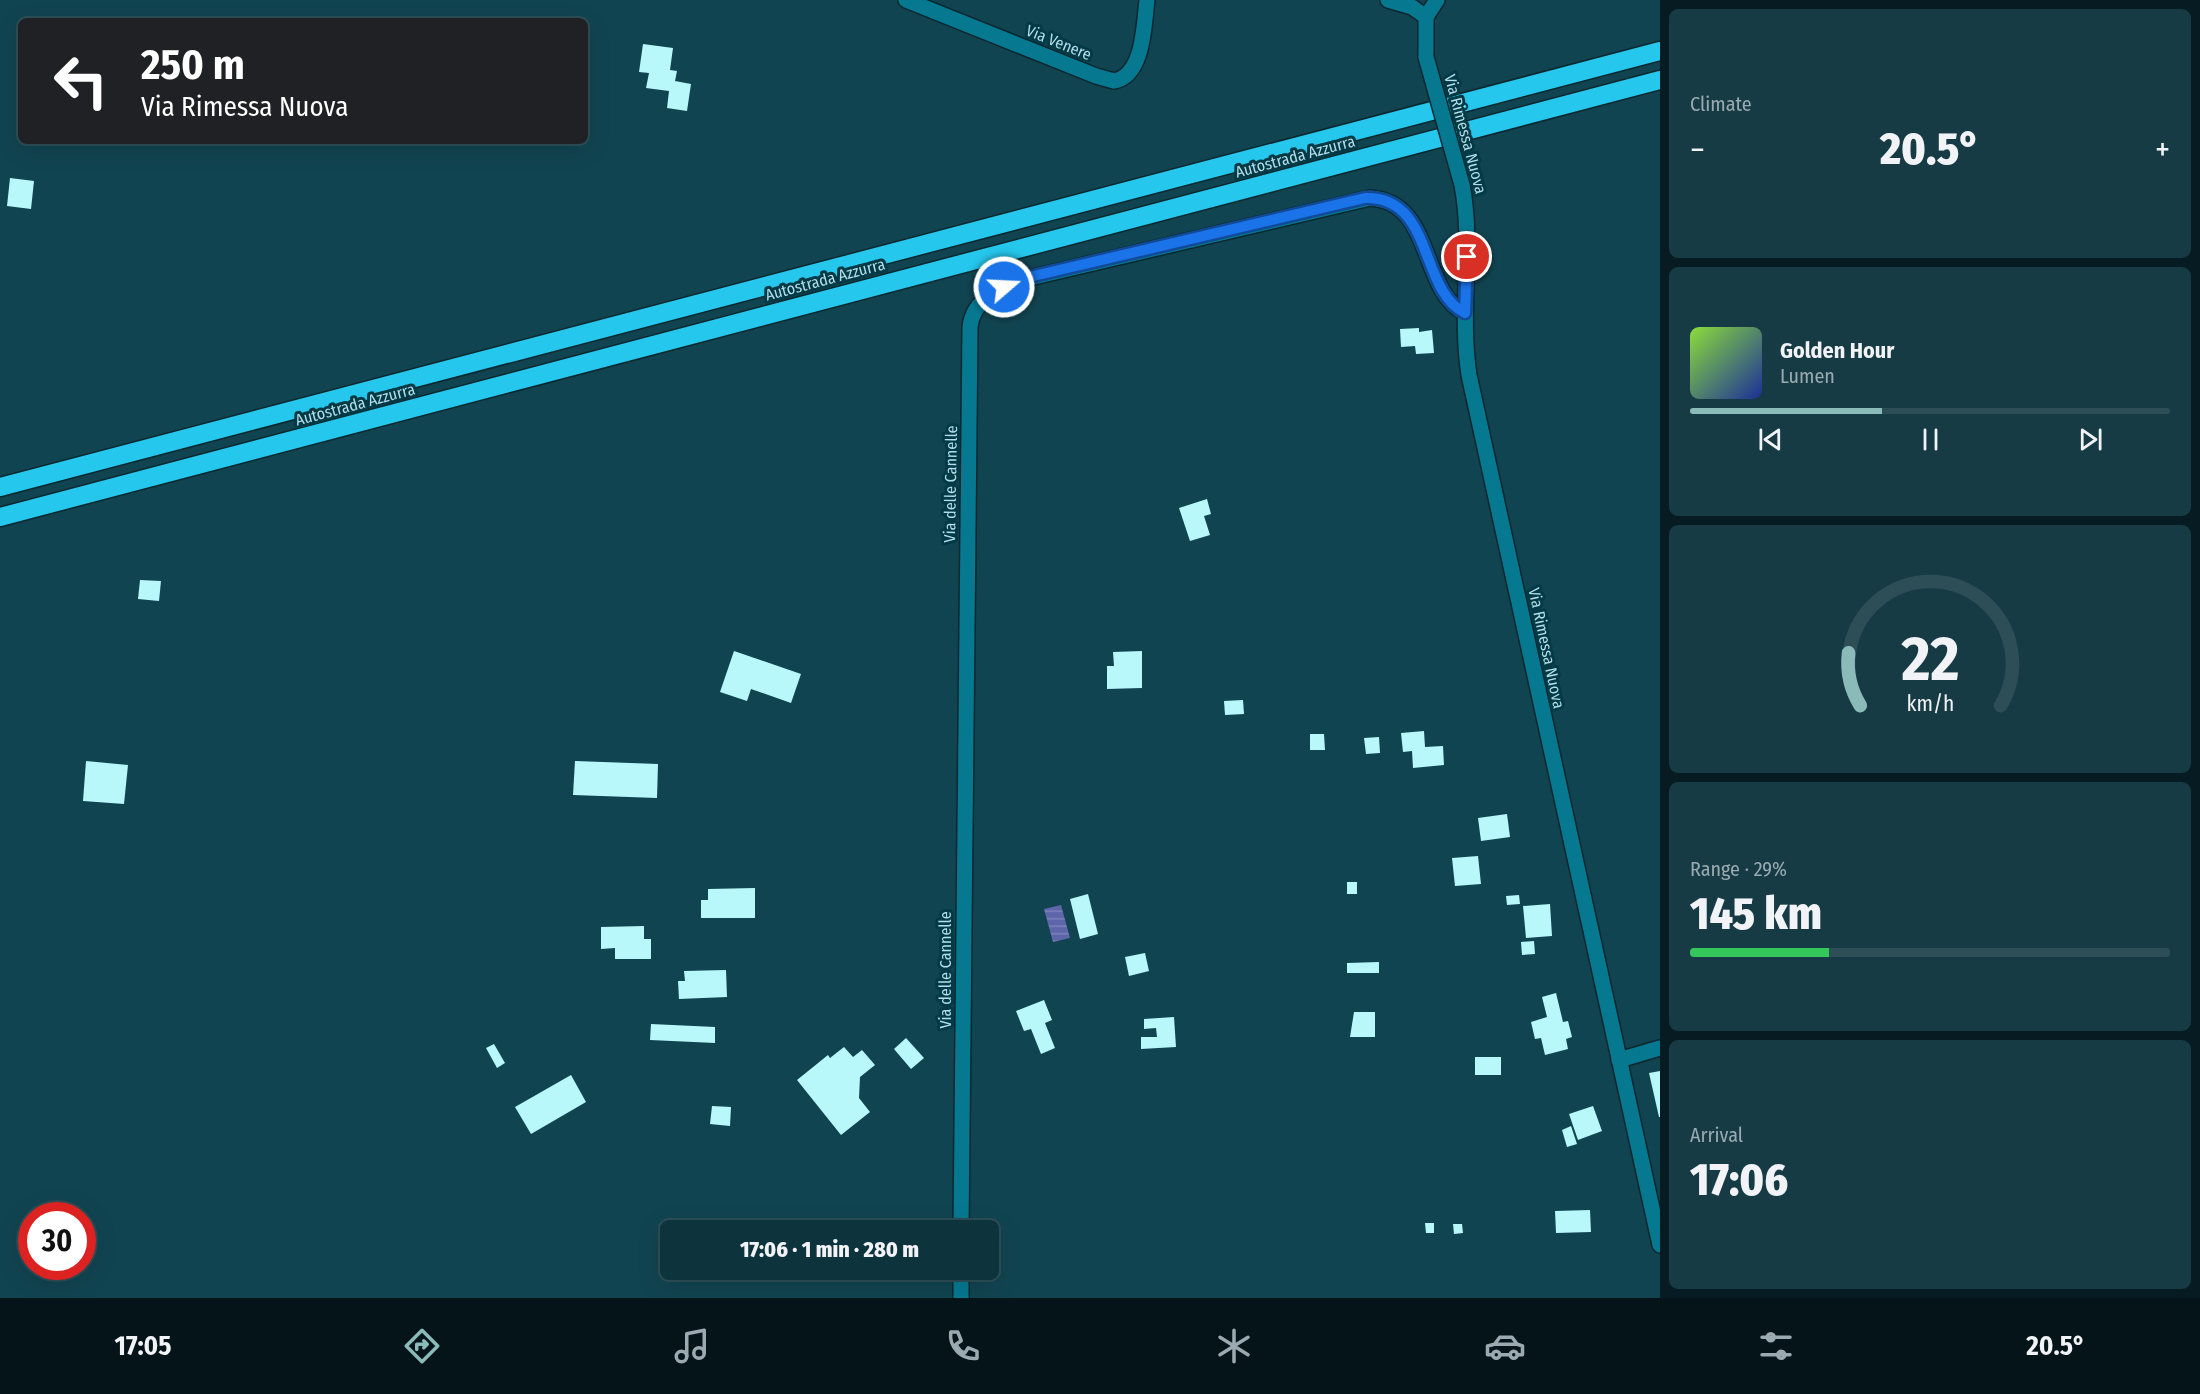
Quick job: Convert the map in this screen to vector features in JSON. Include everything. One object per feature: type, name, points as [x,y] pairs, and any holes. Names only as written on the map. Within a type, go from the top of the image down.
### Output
[{"type":"highway","name":"Autostrada Azzurra","points":[[0,487],[1660,51]]},
{"type":"highway","name":"Autostrada Azzurra","points":[[0,517],[1660,80]]},
{"type":"street","name":"Via Venere","points":[[906,0],[1096,76],[1114,81],[1128,73],[1137,56],[1147,0]]},
{"type":"street","points":[[1388,0],[1412,7],[1426,17],[1437,0]]},
{"type":"street","name":"Via Rimessa Nuova","points":[[1426,17],[1426,57],[1462,185],[1468,230],[1465,313],[1469,375],[1660,1245]]},
{"type":"street","name":"Via delle Cannelle","points":[[961,1220],[970,327],[974,311],[993,293],[1021,279],[1370,198],[1391,204],[1411,222],[1445,291],[1455,306],[1465,313]]},
{"type":"street","points":[[1619,1060],[1660,1048]]},
{"type":"street","points":[[961,1280],[961,1298]]},
{"type":"water","points":[[1061,905],[1070,938],[1053,942],[1044,909]]},
{"type":"building","points":[[643,44],[673,48],[670,70],[677,71],[675,81],[691,84],[687,111],[667,108],[669,91],[646,88],[649,73],[639,72]]},
{"type":"building","points":[[10,178],[34,181],[31,209],[7,206]]},
{"type":"building","points":[[1419,328],[1419,332],[1432,330],[1434,353],[1416,354],[1415,346],[1401,347],[1400,329]]},
{"type":"building","points":[[1207,499],[1211,514],[1204,516],[1210,535],[1190,541],[1179,508]]},
{"type":"building","points":[[140,580],[161,581],[159,601],[138,599]]},
{"type":"building","points":[[734,651],[801,674],[791,703],[751,689],[747,701],[720,692]]},
{"type":"building","points":[[1142,651],[1142,688],[1107,689],[1107,666],[1114,666],[1113,652]]},
{"type":"building","points":[[1243,700],[1244,714],[1225,715],[1224,701]]},
{"type":"building","points":[[1424,731],[1425,747],[1443,746],[1444,765],[1413,768],[1412,751],[1403,752],[1401,733]]},
{"type":"building","points":[[1310,734],[1324,734],[1325,750],[1310,750]]},
{"type":"building","points":[[1379,737],[1380,753],[1366,754],[1364,738]]},
{"type":"building","points":[[86,761],[128,765],[124,804],[83,801]]},
{"type":"building","points":[[575,761],[658,764],[657,798],[573,795]]},
{"type":"building","points":[[1507,814],[1510,837],[1481,841],[1478,818]]},
{"type":"building","points":[[1478,856],[1481,884],[1455,886],[1452,858]]},
{"type":"building","points":[[1347,882],[1357,882],[1357,894],[1347,894]]},
{"type":"building","points":[[755,888],[755,918],[701,918],[701,900],[708,900],[708,889]]},
{"type":"building","points":[[1088,894],[1098,934],[1080,939],[1070,899]]},
{"type":"building","points":[[1519,895],[1520,904],[1507,905],[1506,896]]},
{"type":"building","points":[[1550,904],[1552,936],[1526,938],[1523,906]]},
{"type":"building","points":[[644,926],[644,939],[651,939],[651,959],[615,959],[615,948],[601,949],[601,927]]},
{"type":"building","points":[[1534,941],[1535,954],[1522,955],[1521,942]]},
{"type":"building","points":[[1145,953],[1149,971],[1129,976],[1125,957]]},
{"type":"building","points":[[1379,962],[1379,973],[1347,973],[1347,963]]},
{"type":"building","points":[[726,970],[727,997],[679,999],[678,981],[685,981],[684,971]]},
{"type":"building","points":[[1556,993],[1563,1022],[1568,1021],[1572,1037],[1566,1039],[1568,1049],[1545,1055],[1541,1038],[1535,1039],[1531,1022],[1547,1017],[1542,997]]},
{"type":"building","points":[[1044,1000],[1052,1020],[1045,1023],[1055,1048],[1041,1054],[1031,1029],[1024,1031],[1016,1011]]},
{"type":"building","points":[[1354,1012],[1375,1012],[1375,1037],[1350,1037]]},
{"type":"building","points":[[1174,1017],[1176,1047],[1141,1049],[1141,1037],[1157,1037],[1156,1028],[1144,1029],[1144,1019]]},
{"type":"building","points":[[651,1024],[715,1027],[715,1043],[650,1040]]},
{"type":"building","points":[[906,1038],[924,1058],[911,1069],[894,1049]]},
{"type":"building","points":[[494,1044],[505,1063],[497,1068],[486,1048]]},
{"type":"building","points":[[844,1047],[853,1057],[862,1050],[875,1065],[860,1077],[859,1098],[870,1112],[841,1135],[797,1080],[828,1055],[830,1058]]},
{"type":"building","points":[[1475,1057],[1501,1057],[1501,1075],[1475,1075]]},
{"type":"building","points":[[1660,1071],[1660,1117],[1659,1117],[1649,1073]]},
{"type":"building","points":[[571,1075],[586,1102],[531,1134],[515,1107]]},
{"type":"building","points":[[712,1106],[731,1107],[730,1126],[710,1124]]},
{"type":"building","points":[[1593,1106],[1602,1131],[1578,1140],[1569,1114]]},
{"type":"building","points":[[1571,1126],[1577,1144],[1567,1147],[1562,1130]]},
{"type":"building","points":[[1590,1210],[1591,1232],[1556,1233],[1555,1211]]},
{"type":"building","points":[[1425,1223],[1434,1223],[1434,1233],[1426,1233]]},
{"type":"building","points":[[1453,1224],[1462,1224],[1463,1233],[1454,1234]]},
{"type":"route","points":[[1004,287],[1021,279],[1365,198],[1388,202],[1400,210],[1411,222],[1421,238],[1445,291],[1455,306],[1465,313],[1467,257]]}]
